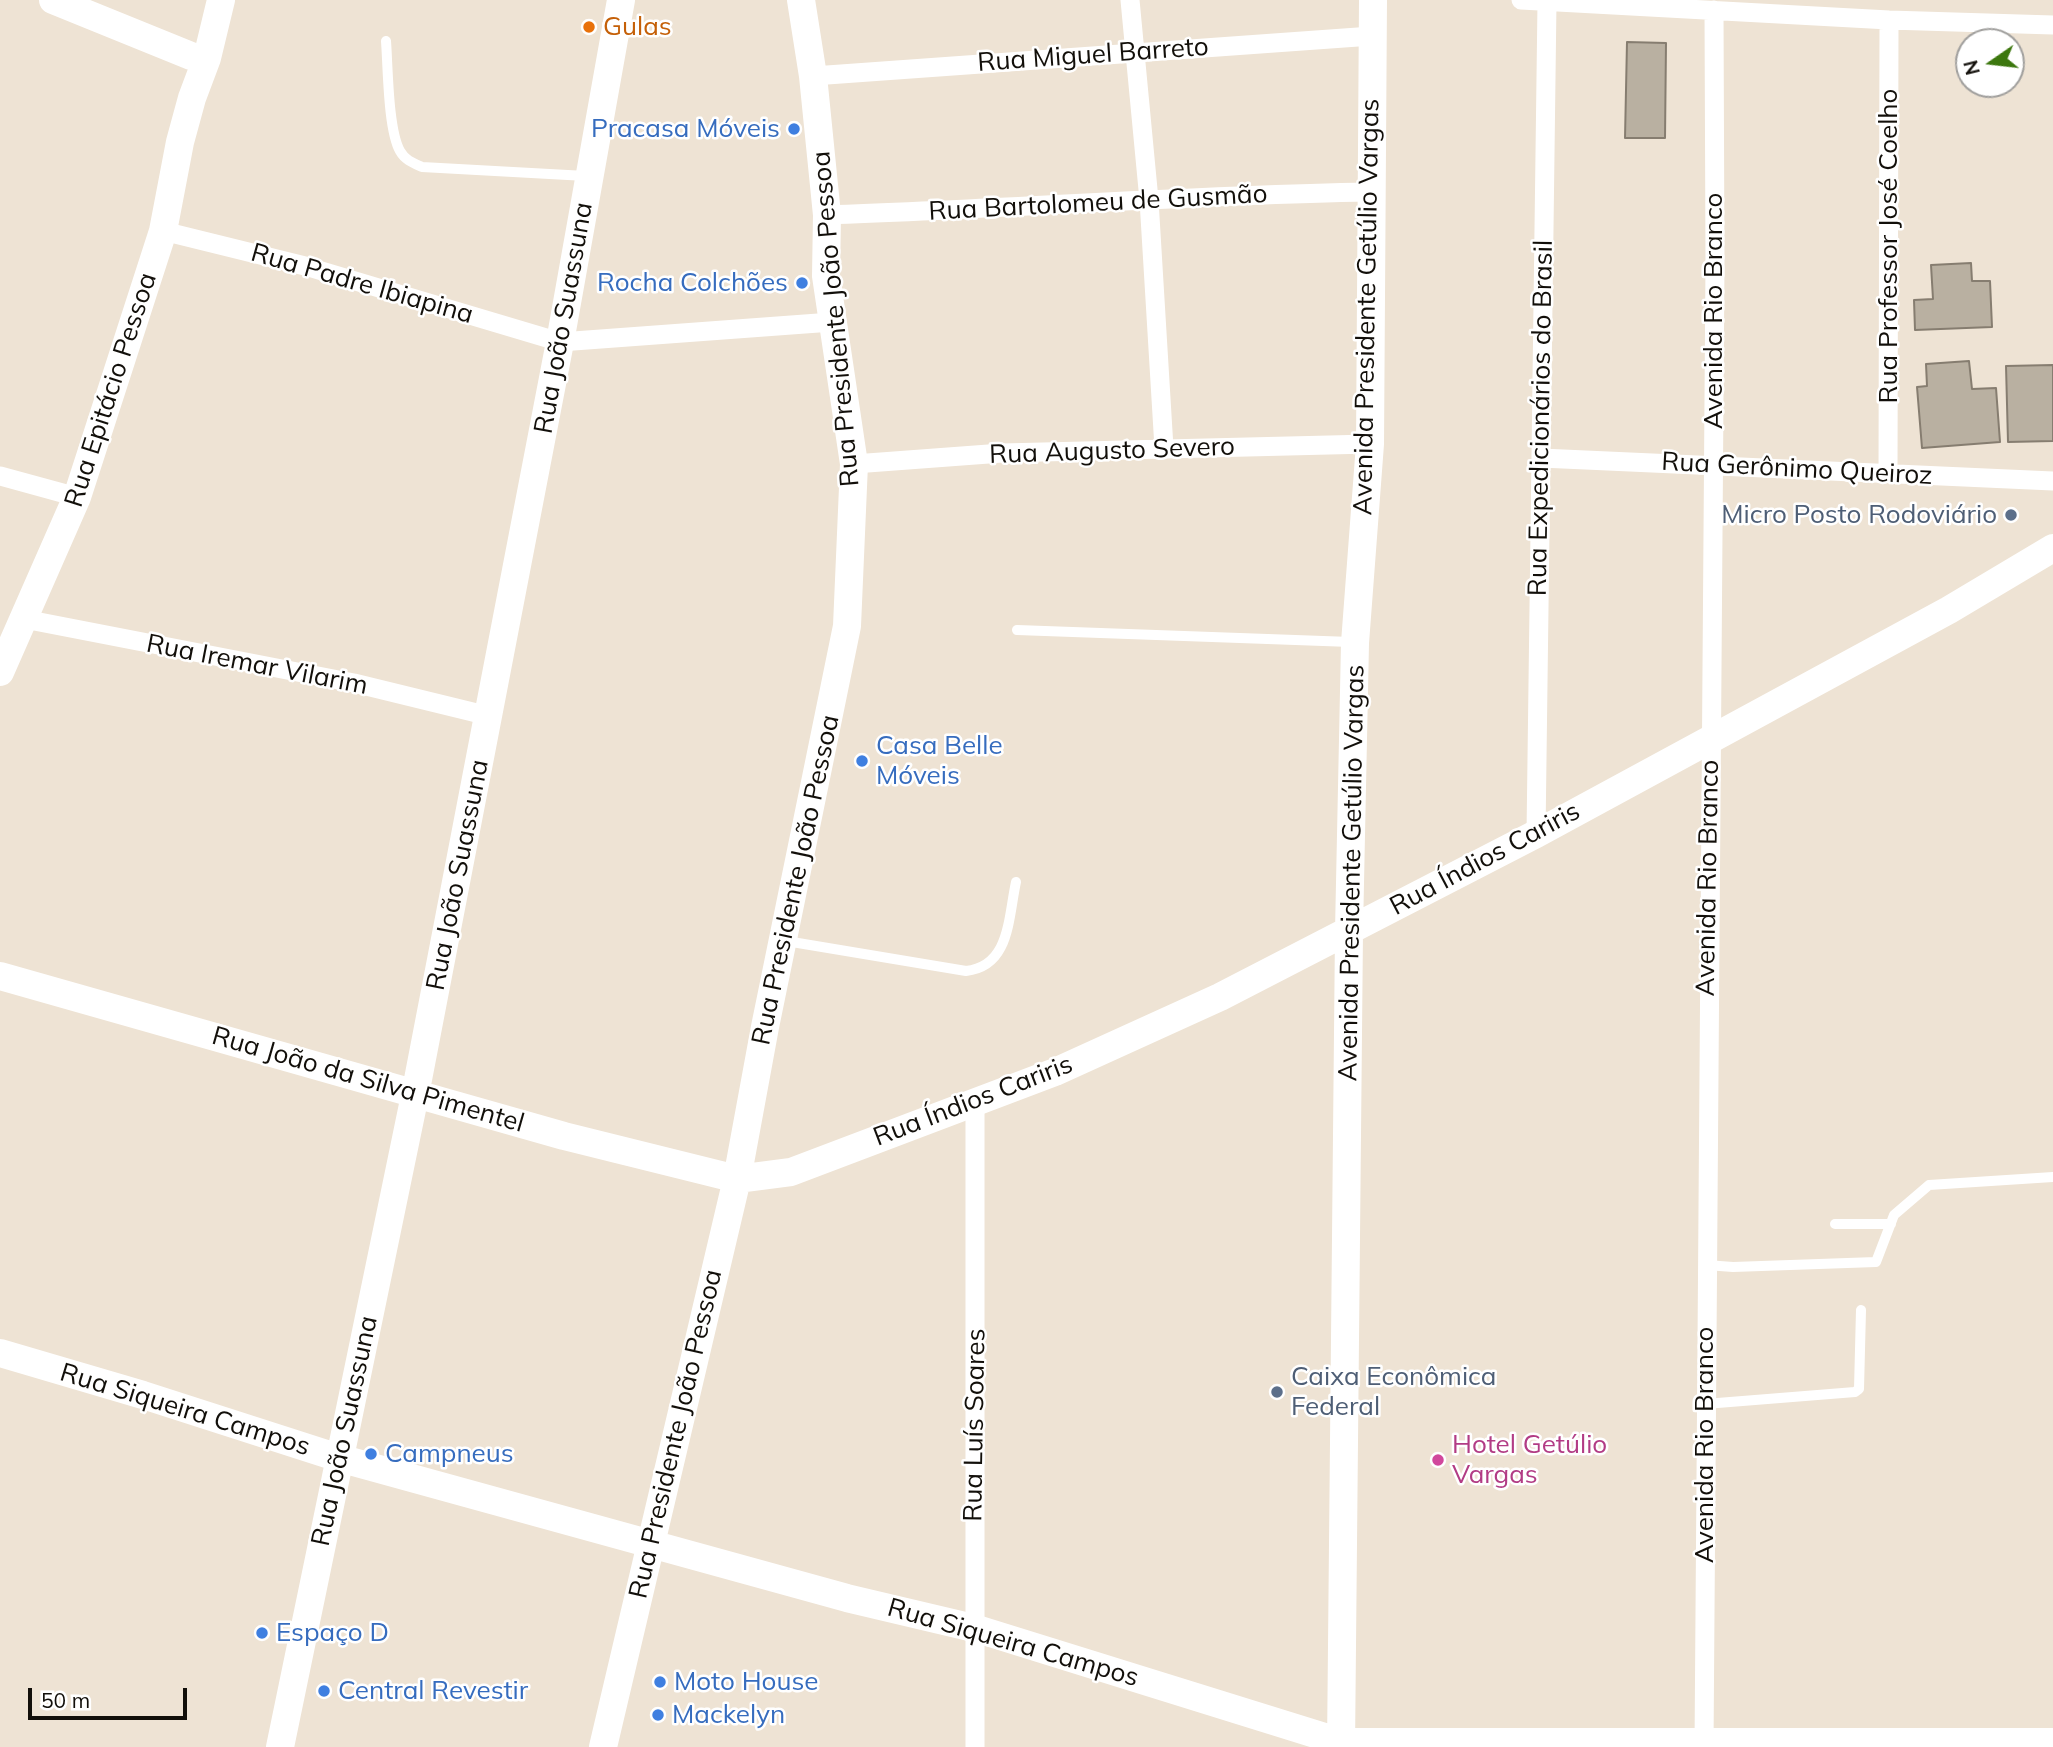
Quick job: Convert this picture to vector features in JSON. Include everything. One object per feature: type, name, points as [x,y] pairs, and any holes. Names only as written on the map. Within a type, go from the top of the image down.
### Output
[{"type":"main road","points":[[53,0],[199,57]]},
{"type":"main road","points":[[199,57],[202,0]]},
{"type":"main road","points":[[199,57],[221,0]]},
{"type":"main road","name":"Rua João Suassuna","points":[[280,1747],[415,1095],[489,716],[621,0]]},
{"type":"main road","name":"Rua Presidente João Pessoa","points":[[603,1747],[649,1542],[737,1179],[782,940],[847,625],[854,464],[826,276],[827,215],[813,76],[801,0]]},
{"type":"main road","name":"Avenida Presidente Getúlio Vargas","points":[[1341,1744],[1349,931],[1355,643],[1370,444],[1373,0]]},
{"type":"main road","name":"Rua Epitácio Pessoa","points":[[0,672],[77,497],[163,231],[199,57]]},
{"type":"main road","name":"Rua Índios Cariris","points":[[737,1179],[791,1172],[1055,1072],[1160,1024],[1349,931],[1425,888],[1536,834],[1949,610],[2053,548]]},
{"type":"main road","name":"Rua João da Silva Pimentel","points":[[0,976],[415,1095],[737,1179]]},
{"type":"main road","name":"Rua Siqueira Campos","points":[[0,1353],[143,1395],[339,1458],[847,1598],[975,1628],[1341,1744],[1540,1740],[1704,1745],[2053,1742]]},
{"type":"street","points":[[1130,0],[1137,51],[1149,201],[1164,448]]},
{"type":"street","points":[[1521,0],[1889,20],[2053,25]]},
{"type":"street","name":"Rua Expedicionários do Brasil","points":[[1536,834],[1547,2]]},
{"type":"street","name":"Avenida Rio Branco","points":[[1704,1745],[1714,10]]},
{"type":"street","name":"Rua Professor José Coelho","points":[[1888,472],[1889,20]]},
{"type":"street","name":"Rua Miguel Barreto","points":[[813,76],[1372,36]]},
{"type":"street","name":"Rua Bartolomeu de Gusmão","points":[[827,215],[1149,201],[1237,194],[1370,192]]},
{"type":"street","name":"Rua Padre Ibiapina","points":[[163,231],[305,266],[560,342]]},
{"type":"street","points":[[560,342],[832,321]]},
{"type":"street","name":"Rua Augusto Severo","points":[[854,464],[1002,453],[1370,444]]},
{"type":"street","name":"Rua Gerônimo Queiroz","points":[[1541,458],[2053,481]]},
{"type":"street","points":[[0,475],[77,497]]},
{"type":"street","name":"Rua Iremar Vilarim","points":[[24,619],[354,683],[489,716]]},
{"type":"street","name":"Rua Luís Soares","points":[[975,1103],[975,1747]]},
{"type":"lane","points":[[386,41],[394,133],[400,151],[407,160],[422,167],[590,177]]},
{"type":"lane","points":[[1017,630],[1355,643]]},
{"type":"lane","points":[[782,940],[882,960],[966,971],[977,970],[990,965],[999,955],[1017,882]]},
{"type":"lane","points":[[1706,1265],[1733,1267],[1872,1263],[1880,1259],[1898,1211],[1932,1183],[2053,1177]]},
{"type":"lane","points":[[1835,1224],[1891,1224]]},
{"type":"lane","points":[[1704,1404],[1855,1392],[1859,1389],[1861,1310]]},
{"type":"building","points":[[1627,42],[1666,43],[1665,138],[1625,138]]},
{"type":"building","points":[[1971,263],[1972,281],[1990,281],[1992,327],[1915,330],[1914,300],[1933,299],[1931,265]]},
{"type":"building","points":[[1969,361],[1972,389],[1996,388],[2000,442],[1922,448],[1917,387],[1927,386],[1926,364]]},
{"type":"building","points":[[2053,365],[2053,441],[2008,442],[2006,366]]},
{"type":"place","name":"Gulas","points":[[589,27]]},
{"type":"place","name":"Pracasa Móveis","points":[[794,129]]},
{"type":"place","name":"Rocha Colchões","points":[[802,283]]},
{"type":"place","name":"Micro Posto Rodoviário","points":[[2011,515]]},
{"type":"place","name":"Casa Belle Móveis","points":[[862,761]]},
{"type":"place","name":"Caixa Econômica Federal","points":[[1277,1392]]},
{"type":"place","name":"Campneus","points":[[371,1454]]},
{"type":"place","name":"Hotel Getúlio Vargas","points":[[1438,1460]]},
{"type":"place","name":"Espaço D","points":[[262,1633]]},
{"type":"place","name":"Moto House","points":[[660,1682]]},
{"type":"place","name":"Central Revestir","points":[[324,1691]]},
{"type":"place","name":"Mackelyn","points":[[658,1715]]}]
